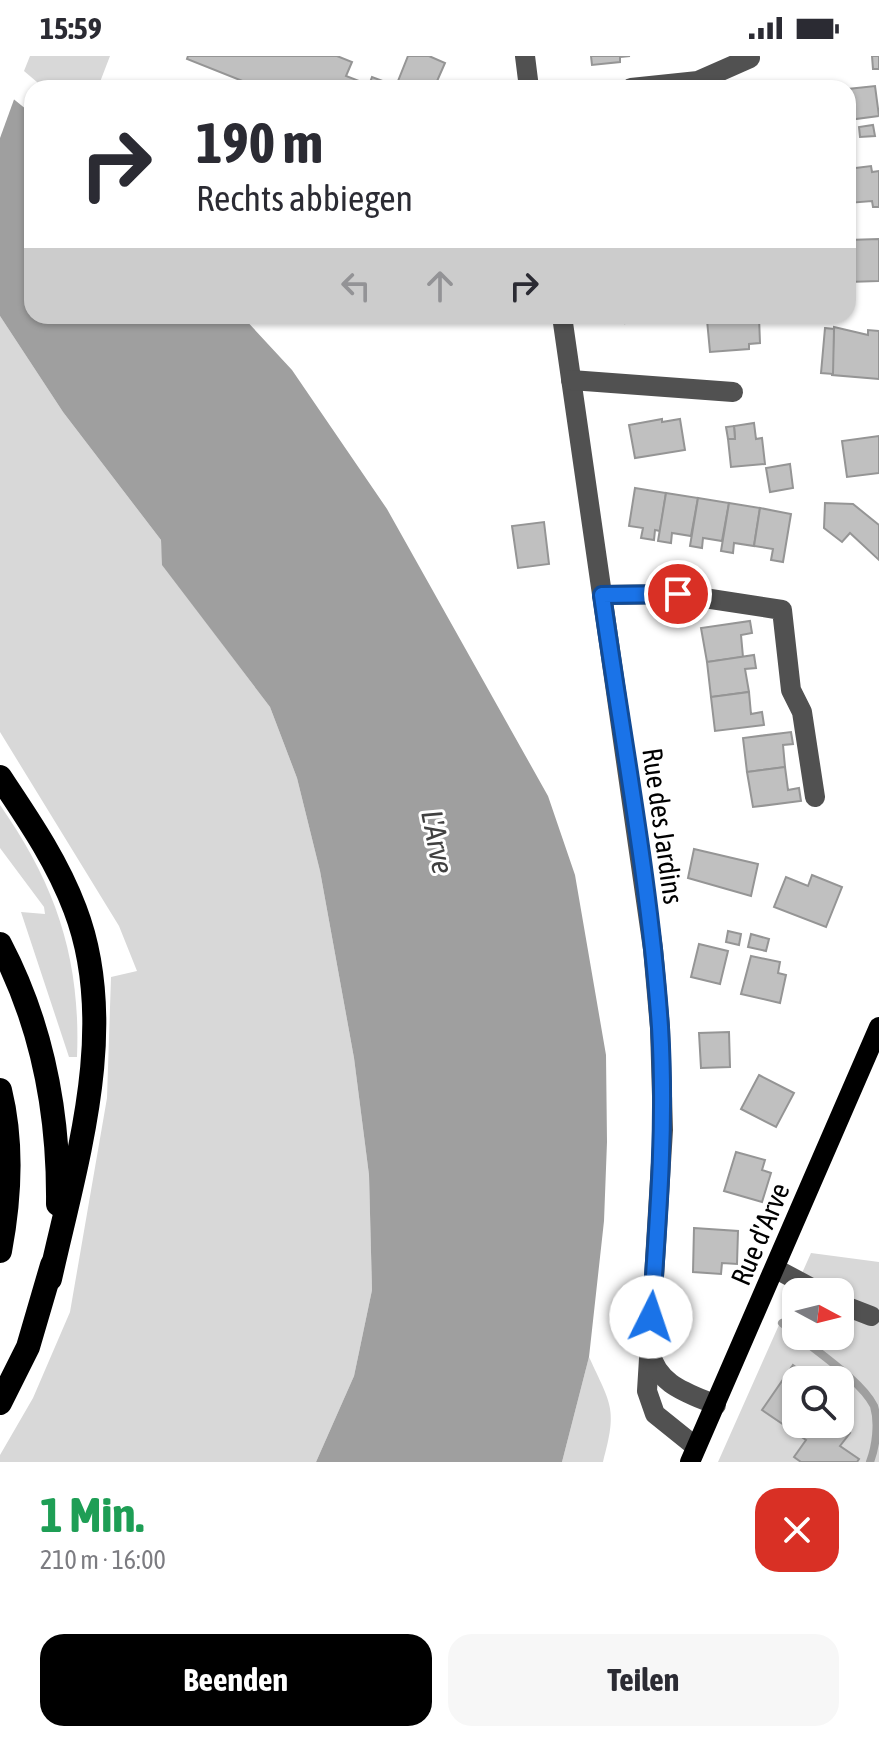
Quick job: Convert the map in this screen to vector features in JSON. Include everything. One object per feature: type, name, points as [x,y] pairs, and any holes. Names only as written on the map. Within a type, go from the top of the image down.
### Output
[{"type":"highway","points":[[0,777],[29,820],[67,889],[81,927],[92,980],[93,1020],[87,1099],[50,1279],[28,1347],[0,1403]]},
{"type":"highway","points":[[0,944],[33,1024],[51,1100],[58,1201],[50,1279]]},
{"type":"highway","points":[[0,1090],[9,1157],[7,1213],[0,1251]]},
{"type":"main road","name":"Rue d'Arve","points":[[693,1454],[879,1027]]},
{"type":"street","points":[[525,56],[528,80]]},
{"type":"street","points":[[700,80],[750,58]]},
{"type":"street","name":"Rue des Jardins","points":[[563,324],[653,949],[660,1028],[662,1170],[647,1391],[651,1408],[693,1454]]},
{"type":"street","points":[[571,380],[733,392]]},
{"type":"street","points":[[602,595],[678,594],[782,610],[791,690],[802,712],[815,797]]},
{"type":"street","points":[[776,1269],[793,1278]]},
{"type":"street","points":[[854,1309],[871,1316]]},
{"type":"street","points":[[649,1347],[653,1362],[666,1381],[716,1405]]},
{"type":"shaded area","points":[[30,56],[110,56],[101,80],[35,80],[24,71]]},
{"type":"shaded area","points":[[0,316],[63,412],[161,540],[163,565],[270,707],[297,778],[320,871],[354,1058],[369,1175],[372,1290],[354,1376],[316,1462],[0,1462],[0,1455],[33,1398],[70,1312],[107,1098],[111,977],[137,971],[119,926],[0,732]]},
{"type":"shaded area","points":[[0,805],[36,864],[61,924],[75,988],[77,1057],[69,1057],[21,912],[45,914],[44,907],[0,848]]},
{"type":"shaded area","points":[[811,1253],[879,1262],[879,1462],[718,1462],[782,1318],[782,1350],[854,1350],[854,1278],[800,1278]]},
{"type":"shaded area","points":[[589,1357],[610,1407],[610,1430],[603,1462],[562,1462]]},
{"type":"water","name":"L'Arve","points":[[0,88],[24,108],[24,324],[249,324],[292,370],[387,509],[548,796],[575,875],[606,1055],[604,1221],[589,1357],[562,1462],[316,1462],[354,1376],[372,1290],[369,1175],[354,1058],[320,871],[297,778],[270,707],[162,565],[161,540],[63,412],[0,316]]},
{"type":"pier","points":[[0,84],[16,94],[0,138]]},
{"type":"building","points":[[188,56],[337,56],[352,62],[346,76],[356,80],[240,80],[187,59]]},
{"type":"building","points":[[408,56],[429,56],[445,63],[438,80],[398,80]]},
{"type":"building","points":[[591,56],[630,56],[620,57],[620,62],[592,65]]},
{"type":"building","points":[[872,56],[879,56],[879,69],[873,69]]},
{"type":"building","points":[[875,86],[879,116],[856,119],[856,88]]},
{"type":"building","points":[[873,125],[875,136],[860,137],[859,127]]},
{"type":"building","points":[[871,166],[872,172],[879,171],[879,207],[873,207],[872,201],[856,202],[856,168]]},
{"type":"building","points":[[879,239],[879,281],[856,282],[856,240]]},
{"type":"building","points":[[707,324],[759,324],[760,343],[749,344],[749,349],[710,352]]},
{"type":"building","points":[[834,327],[868,335],[868,330],[879,331],[879,379],[832,375]]},
{"type":"building","points":[[825,328],[834,329],[833,374],[821,373]]},
{"type":"building","points":[[662,419],[662,422],[680,419],[685,450],[635,458],[629,425]]},
{"type":"building","points":[[754,423],[756,439],[762,438],[765,464],[731,467],[728,439],[735,439],[734,426]]},
{"type":"building","points":[[734,426],[735,439],[728,439],[726,427]]},
{"type":"building","points":[[879,436],[879,473],[847,477],[842,441]]},
{"type":"building","points":[[790,464],[793,488],[770,492],[766,468]]},
{"type":"building","points":[[635,488],[666,493],[660,531],[655,530],[654,540],[641,538],[643,528],[629,526]]},
{"type":"building","points":[[666,493],[698,498],[691,536],[672,533],[671,543],[658,541]]},
{"type":"building","points":[[698,498],[729,503],[722,541],[703,538],[702,548],[690,546]]},
{"type":"building","points":[[729,503],[760,508],[754,546],[734,543],[733,553],[721,551]]},
{"type":"building","points":[[825,503],[853,504],[879,525],[879,560],[850,533],[842,542],[824,528]]},
{"type":"building","points":[[760,508],[791,514],[783,562],[771,560],[773,549],[754,546]]},
{"type":"building","points":[[544,522],[549,564],[518,568],[512,526]]},
{"type":"building","points":[[750,621],[752,633],[741,635],[743,657],[707,662],[701,628]]},
{"type":"building","points":[[754,655],[756,668],[745,669],[749,692],[711,697],[707,662]]},
{"type":"building","points":[[749,692],[751,714],[762,712],[764,725],[715,731],[711,697]]},
{"type":"building","points":[[791,732],[793,744],[783,745],[785,767],[747,772],[743,738]]},
{"type":"building","points":[[785,767],[788,790],[799,788],[801,801],[753,807],[747,772]]},
{"type":"building","points":[[694,849],[758,864],[751,896],[688,878]]},
{"type":"building","points":[[812,875],[842,887],[826,927],[774,907],[786,877],[808,886]]},
{"type":"building","points":[[728,931],[741,934],[739,945],[726,942]]},
{"type":"building","points":[[751,934],[769,939],[766,951],[748,947]]},
{"type":"building","points":[[699,944],[728,951],[720,984],[691,977]]},
{"type":"building","points":[[751,956],[780,962],[778,973],[786,975],[780,1003],[741,994]]},
{"type":"building","points":[[729,1032],[730,1067],[701,1068],[699,1033]]},
{"type":"building","points":[[759,1075],[794,1093],[776,1127],[741,1109]]},
{"type":"building","points":[[736,1152],[765,1160],[762,1170],[771,1173],[762,1202],[724,1191]]},
{"type":"building","points":[[694,1228],[738,1231],[737,1264],[722,1263],[721,1274],[693,1272]]},
{"type":"building","points":[[782,1381],[782,1424],[762,1410]]},
{"type":"building","points":[[803,1438],[846,1438],[840,1446],[859,1459],[857,1462],[801,1462],[794,1457],[806,1440]]},
{"type":"waterway","points":[[816,1350],[850,1378],[874,1406],[876,1434],[870,1462]]},
{"type":"route","points":[[651,1317],[662,1170],[660,1028],[653,949],[602,595],[678,594]]}]
